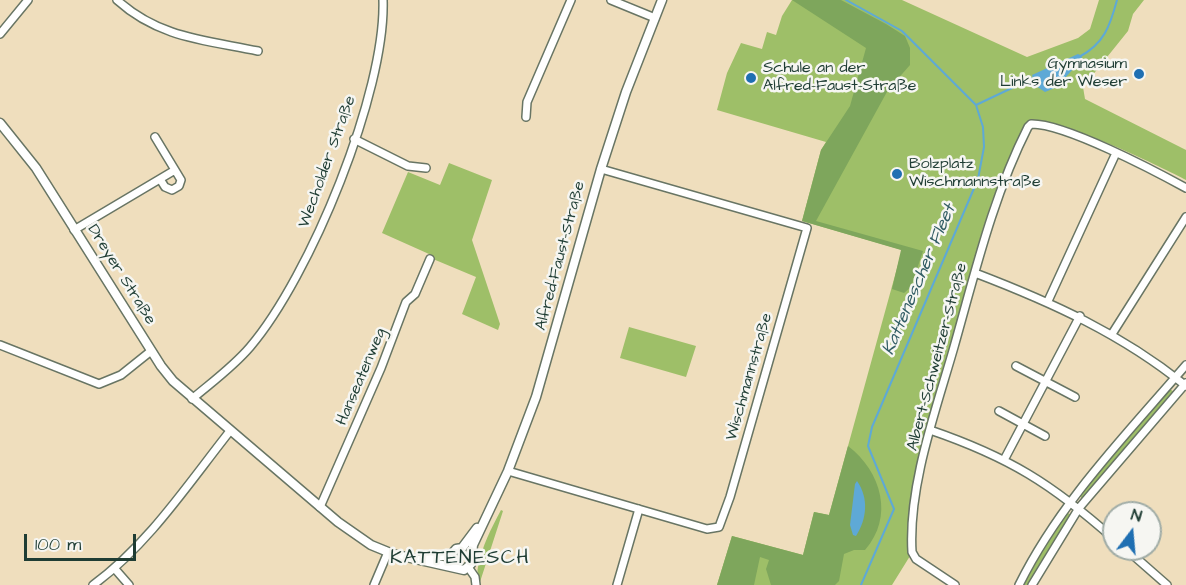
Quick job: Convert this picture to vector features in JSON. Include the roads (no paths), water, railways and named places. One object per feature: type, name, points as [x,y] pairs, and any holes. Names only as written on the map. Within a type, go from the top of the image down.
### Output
[{"type":"street","points":[[0,34],[28,0]]},
{"type":"street","points":[[117,0],[128,10],[161,30],[258,51]]},
{"type":"street","name":"Wecholder Straße","points":[[192,399],[237,361],[273,315],[321,226],[354,139],[378,48],[383,0]]},
{"type":"street","points":[[526,117],[527,102],[571,0]]},
{"type":"street","points":[[611,0],[655,18]]},
{"type":"street","name":"Alfred-Faust-Straße","points":[[230,431],[320,507],[378,550],[406,556],[450,560],[459,570],[468,567],[484,518],[508,471],[552,347],[601,169],[626,92],[662,0]]},
{"type":"street","name":"Dreyer Straße","points":[[0,123],[27,155],[151,351],[173,381],[230,431]]},
{"type":"street","name":"Albert-Schweitzer-Straße","points":[[955,585],[916,559],[912,552],[917,492],[930,430],[1000,191],[1014,155],[1031,124],[1039,123],[1116,153]]},
{"type":"street","points":[[155,137],[181,180],[180,186],[172,190],[165,188],[160,179]]},
{"type":"street","points":[[354,139],[408,166],[426,168]]},
{"type":"street","points":[[1048,301],[1116,153],[1186,188]]},
{"type":"street","name":"Wischmannstraße","points":[[508,471],[707,529],[719,527],[807,228],[601,169]]},
{"type":"street","points":[[74,230],[175,170]]},
{"type":"street","points":[[1112,334],[1186,217]]},
{"type":"street","name":"Hanseatenweg","points":[[320,507],[381,368],[406,302],[415,294],[430,259]]},
{"type":"street","points":[[975,273],[1080,316],[1112,334],[1186,385],[1079,508],[1032,585]]},
{"type":"street","points":[[1004,460],[1080,316]]},
{"type":"street","points":[[0,345],[99,384],[121,375],[151,351]]},
{"type":"street","points":[[1019,585],[1040,547],[1071,500],[1186,365]]},
{"type":"street","points":[[1016,366],[1075,397]]},
{"type":"street","points":[[999,411],[1045,435]]},
{"type":"street","points":[[930,430],[1004,460],[1039,478],[1071,500],[1102,528]]},
{"type":"street","points":[[93,585],[115,569],[164,515],[230,431]]},
{"type":"street","points":[[617,585],[639,510]]},
{"type":"street","name":"Alfred-Faust-Straße","points":[[450,560],[456,549],[462,548],[484,518]]},
{"type":"street","points":[[462,548],[471,556]]},
{"type":"street","points":[[374,585],[388,552]]},
{"type":"street","points":[[1140,561],[1167,585]]},
{"type":"street","points":[[468,567],[475,578],[476,585]]},
{"type":"street","points":[[115,569],[129,585]]},
{"type":"water","points":[[1078,54],[1082,56],[1081,60],[1057,87],[1045,92],[1036,86],[1032,75]]},
{"type":"water","points":[[857,481],[865,501],[865,509],[856,536],[853,535],[850,525]]},
{"type":"waterway","name":"Kattenescher Fleet","points":[[846,0],[902,31],[976,105],[983,127],[984,147],[978,179],[872,427],[868,446],[894,509],[861,585]]},
{"type":"waterway","points":[[1079,57],[1088,52],[1105,33],[1117,0]]},
{"type":"waterway","points":[[976,105],[1033,78]]},
{"type":"place","name":"Gymnasium Links der Weser","points":[[1139,74]]},
{"type":"place","name":"Schule an der Alfred-Faust-Straße","points":[[751,78]]},
{"type":"place","name":"Bolzplatz Wischmannstraße","points":[[897,174]]},
{"type":"district","name":"KATTENESCH","points":[[460,559]]}]
